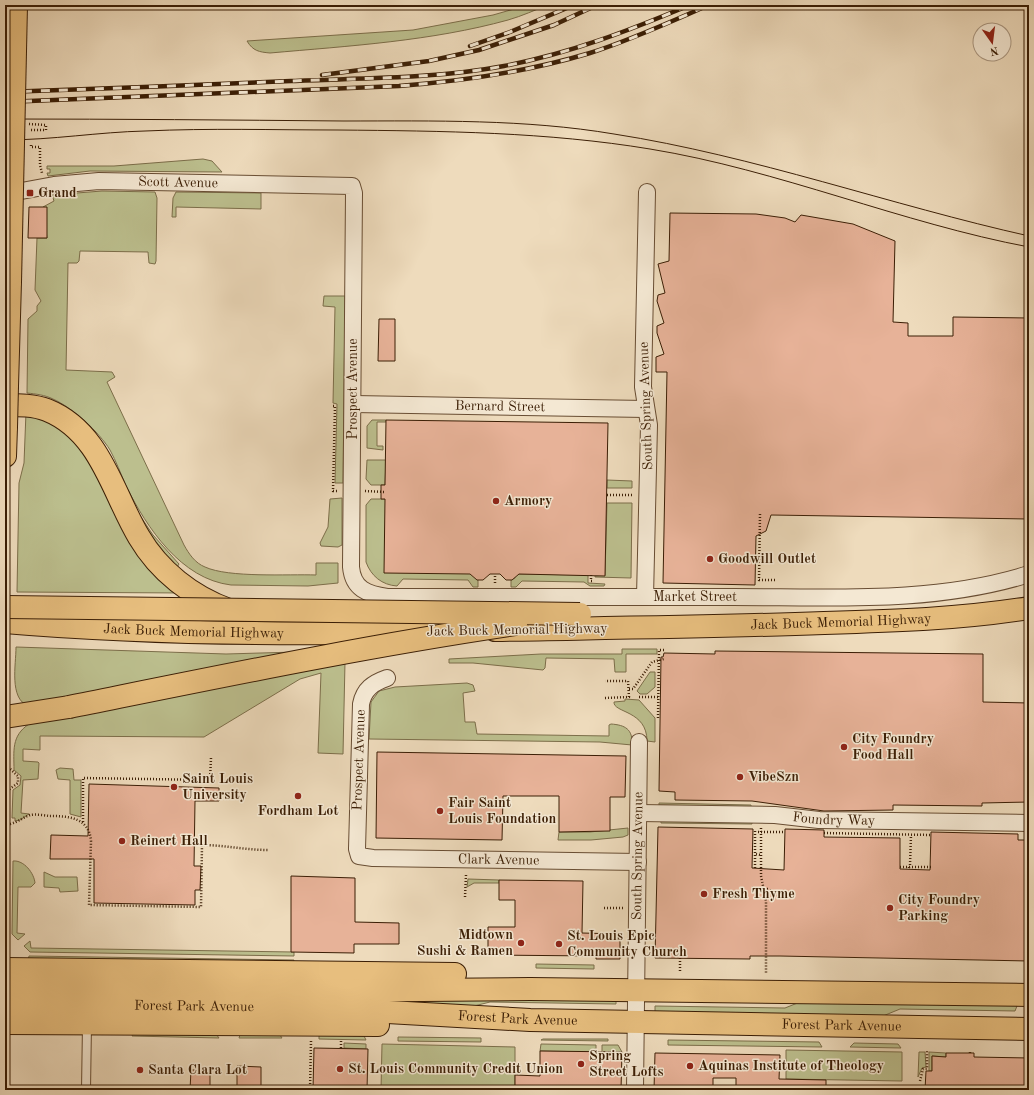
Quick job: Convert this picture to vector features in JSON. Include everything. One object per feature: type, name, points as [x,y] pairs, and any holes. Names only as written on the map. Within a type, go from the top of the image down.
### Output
[{"type":"main road","points":[[5,456],[16,5]]},
{"type":"main road","points":[[6,396],[46,410],[63,418],[84,436],[98,454],[131,522],[147,549],[156,561],[183,586],[217,606],[296,634]]},
{"type":"main road","name":"Jack Buck Memorial Highway","points":[[5,607],[580,614],[904,616],[955,614],[1029,607]]},
{"type":"main road","name":"Jack Buck Memorial Highway","points":[[5,622],[106,630],[296,634],[800,624],[954,618],[1029,607]]},
{"type":"main road","points":[[5,717],[69,707],[300,660],[444,634],[580,614]]},
{"type":"main road","points":[[6,996],[478,975],[515,983],[530,989],[1029,995]]},
{"type":"main road","points":[[6,996],[88,1023],[374,1025],[530,1020]]},
{"type":"main road","name":"Forest Park Avenue","points":[[6,996],[317,1008],[530,1020],[1029,1029]]},
{"type":"street","name":"Scott Avenue","points":[[5,194],[54,185],[99,181],[345,184],[352,186]]},
{"type":"street","name":"Prospect Avenue","points":[[352,186],[354,193],[354,404],[351,568],[354,583],[360,590]]},
{"type":"street","name":"South Spring Avenue","points":[[645,597],[649,425],[642,387],[646,192]]},
{"type":"street","name":"Bernard Street","points":[[354,404],[646,409]]},
{"type":"street","name":"Market Street","points":[[360,590],[372,595],[387,597],[885,596],[982,586],[1029,574]]},
{"type":"street","name":"Prospect Avenue","points":[[359,856],[357,849],[362,695],[376,682],[387,678]]},
{"type":"street","name":"South Spring Avenue","points":[[635,1090],[639,742]]},
{"type":"street","name":"Foundry Way","points":[[639,813],[759,821],[819,820],[1029,823]]},
{"type":"street","name":"Clark Avenue","points":[[359,856],[373,858],[638,862]]},
{"type":"lane","points":[[86,1090],[88,1023]]},
{"type":"path","points":[[31,124],[46,125],[46,130],[31,130]]},
{"type":"path","points":[[31,142],[31,147],[40,147],[40,165],[43,177]]},
{"type":"path","points":[[333,406],[335,406],[333,491],[343,491]]},
{"type":"path","points":[[364,491],[385,492]]},
{"type":"path","points":[[607,495],[638,495]]},
{"type":"path","points":[[760,514],[759,580],[776,580]]},
{"type":"path","points":[[495,574],[495,579]]},
{"type":"path","points":[[591,575],[591,581],[596,581]]},
{"type":"path","points":[[658,718],[659,650],[664,650]]},
{"type":"path","points":[[629,689],[633,689],[652,662],[659,659],[664,659]]},
{"type":"path","points":[[658,677],[664,677]]},
{"type":"path","points":[[605,681],[628,681],[629,689],[628,698],[605,698]]},
{"type":"path","points":[[639,697],[658,697]]},
{"type":"path","points":[[210,758],[210,780],[83,778],[83,823],[90,834],[91,841],[89,905],[201,906],[202,845],[268,850]]},
{"type":"path","points":[[7,792],[18,783],[18,776],[8,767]]},
{"type":"path","points":[[10,824],[18,823],[32,815],[67,816],[83,823]]},
{"type":"path","points":[[759,821],[761,836],[761,869],[766,901],[766,972]]},
{"type":"path","points":[[754,868],[757,831],[785,832]]},
{"type":"path","points":[[824,833],[931,835]]},
{"type":"path","points":[[755,854],[761,855]]},
{"type":"path","points":[[900,867],[931,867]]},
{"type":"path","points":[[465,897],[466,875]]},
{"type":"path","points":[[752,888],[763,888],[774,891],[783,898]]},
{"type":"path","points":[[604,908],[621,908]]},
{"type":"path","points":[[680,958],[680,972]]},
{"type":"path","points":[[310,1090],[311,1041]]},
{"type":"path","points":[[341,1041],[341,1048]]},
{"type":"path","points":[[920,1081],[923,1069],[927,1069],[927,1050]]},
{"type":"green space","points":[[528,5],[548,5],[523,15],[479,27],[390,42],[270,53],[257,50],[247,41],[413,30],[493,15]]},
{"type":"green space","points":[[203,159],[212,161],[222,172],[90,171],[48,176],[47,173],[50,173],[50,169],[47,169],[47,166],[114,166]]},
{"type":"green space","points":[[102,191],[155,192],[157,198],[156,261],[155,264],[149,263],[148,252],[80,251],[79,261],[77,263],[68,263],[66,370],[112,372],[115,377],[107,382],[184,545],[195,561],[205,567],[229,573],[259,575],[316,575],[316,563],[338,563],[338,583],[308,586],[231,585],[213,581],[196,573],[181,562],[155,534],[134,502],[110,450],[92,428],[77,414],[61,403],[37,394],[27,393],[28,319],[37,311],[37,306],[41,301],[35,290],[37,238],[47,238],[43,207],[54,201],[52,195]]},
{"type":"green space","points":[[176,192],[261,193],[261,209],[176,207],[176,217],[172,217],[173,198]]},
{"type":"green space","points":[[324,296],[345,296],[343,483],[335,483],[337,404],[333,403],[335,307],[323,306]]},
{"type":"green space","points":[[26,412],[38,415],[71,435],[183,593],[17,592],[19,483],[24,463]]},
{"type":"green space","points":[[372,420],[386,420],[386,422],[377,422],[377,446],[383,446],[383,450],[367,448],[367,426]]},
{"type":"green space","points":[[367,460],[386,460],[385,485],[371,485],[366,479]]},
{"type":"green space","points":[[607,480],[632,481],[632,488],[607,488]]},
{"type":"green space","points":[[342,498],[342,545],[338,547],[321,546],[320,543],[328,527],[330,499]]},
{"type":"green space","points":[[371,499],[385,499],[475,574],[475,578],[478,580],[478,587],[473,587],[468,580],[403,579],[397,586],[387,584],[378,579],[371,572],[366,562],[366,505]]},
{"type":"green space","points":[[607,503],[632,503],[631,578],[595,577],[605,575]]},
{"type":"green space","points":[[137,511],[153,535],[179,564],[176,569],[155,546]]},
{"type":"green space","points":[[515,574],[588,575],[588,583],[605,584],[604,586],[590,586],[584,582],[522,581],[516,587],[511,587],[511,580],[515,578]]},
{"type":"green space","points":[[16,647],[226,654],[296,652],[28,706],[22,702],[16,689]]},
{"type":"green space","points":[[622,649],[657,649],[657,654],[626,654],[626,672],[615,672],[614,659],[546,658],[545,668],[543,670],[473,663],[449,663],[449,659],[541,654],[622,654]]},
{"type":"green space","points":[[345,662],[343,754],[318,753],[321,673],[300,679],[204,737],[40,736],[40,750],[23,749],[23,761],[39,763],[38,779],[23,780],[21,813],[29,814],[20,820],[15,821],[15,818],[12,818],[13,790],[20,785],[21,776],[14,770],[15,744],[19,734],[29,724]]},
{"type":"green space","points":[[650,672],[655,672],[655,687],[647,694],[640,694],[637,691]]},
{"type":"green space","points":[[467,683],[473,685],[475,691],[463,693],[465,722],[475,722],[477,734],[609,736],[609,725],[611,724],[620,725],[627,729],[631,735],[632,745],[600,742],[369,739],[371,702],[379,691],[395,687]]},
{"type":"green space","points":[[625,699],[639,700],[655,718],[655,742],[647,741],[646,731],[642,723],[630,714],[615,706],[614,702],[625,701]]},
{"type":"green space","points":[[60,768],[73,769],[74,780],[81,780],[81,817],[70,814],[70,780],[58,779],[56,770]]},
{"type":"green space","points":[[659,803],[751,805],[751,807],[659,805]]},
{"type":"green space","points":[[661,821],[752,822],[752,824],[661,823]]},
{"type":"green space","points":[[628,828],[628,835],[623,837],[591,840],[558,840],[559,832],[590,832]]},
{"type":"green space","points":[[13,861],[17,861],[28,868],[33,875],[35,883],[31,887],[18,887],[17,933],[25,934],[18,940],[12,934]]},
{"type":"green space","points":[[44,872],[55,877],[77,877],[78,891],[60,892],[59,888],[44,887]]},
{"type":"green space","points":[[468,879],[499,880],[499,883],[474,883],[467,887]]},
{"type":"green space","points":[[30,941],[31,948],[294,952],[294,956],[30,952],[24,946]]},
{"type":"green space","points":[[29,956],[294,960],[293,963],[28,961]]},
{"type":"green space","points":[[536,964],[594,965],[594,969],[536,968]]},
{"type":"green space","points":[[427,996],[616,997],[616,1004],[490,1002],[470,1007],[345,1002]]},
{"type":"green space","points":[[805,1000],[1015,1004],[1017,1006],[1015,1011],[900,1009],[883,1016],[655,1013],[655,1006],[785,1008]]},
{"type":"green space","points":[[133,1034],[216,1034],[219,1038],[132,1036]]},
{"type":"green space","points":[[240,1035],[280,1035],[282,1038],[239,1038]]},
{"type":"green space","points":[[319,1035],[364,1036],[366,1040],[319,1039]]},
{"type":"green space","points":[[398,1037],[481,1038],[481,1042],[398,1041]]},
{"type":"green space","points":[[608,1039],[608,1041],[541,1040]]},
{"type":"green space","points":[[668,1040],[819,1042],[822,1047],[668,1045]]},
{"type":"green space","points":[[344,1043],[366,1044],[366,1049],[344,1048]]},
{"type":"green space","points":[[854,1043],[898,1044],[901,1048],[850,1047]]},
{"type":"green space","points":[[382,1044],[515,1047],[515,1090],[381,1090]]},
{"type":"green space","points":[[541,1044],[596,1045],[596,1052],[540,1051]]},
{"type":"green space","points":[[602,1045],[618,1045],[622,1052],[602,1052]]},
{"type":"green space","points":[[786,1050],[902,1052],[902,1081],[786,1079]]},
{"type":"green space","points":[[919,1052],[925,1052],[926,1067],[922,1068],[918,1077]]},
{"type":"green space","points":[[929,1052],[946,1053],[946,1057],[932,1056],[932,1071],[929,1071]]},
{"type":"building","points":[[29,207],[47,207],[47,238],[28,238]]},
{"type":"building","points":[[670,213],[756,214],[785,218],[795,222],[801,215],[853,224],[895,241],[893,322],[908,323],[908,336],[953,336],[953,317],[1029,318],[1029,519],[771,515],[766,531],[756,536],[755,585],[663,583],[667,372],[656,372],[656,357],[664,354],[657,333],[657,326],[664,323],[657,301],[658,295],[665,293],[658,264],[669,261]]},
{"type":"building","points":[[379,319],[395,319],[395,361],[378,361]]},
{"type":"building","name":"Armory","points":[[386,420],[608,423],[605,576],[519,574],[512,580],[506,580],[500,574],[490,574],[483,580],[477,580],[470,574],[384,573],[385,499],[381,499],[381,485],[385,485]]},
{"type":"building","name":"City Foundry Food Hall","points":[[715,651],[983,654],[983,702],[1029,703],[1029,802],[982,803],[982,806],[893,805],[893,810],[824,811],[752,801],[675,800],[675,792],[659,791],[661,657],[663,657],[664,653],[715,654]]},
{"type":"building","name":"Fair Saint Louis Foundation","points":[[377,752],[626,756],[625,797],[610,797],[610,831],[559,832],[559,796],[503,796],[502,840],[376,838]]},
{"type":"building","name":"Reinert Hall","points":[[89,784],[219,788],[219,801],[195,801],[194,866],[201,866],[200,890],[195,890],[195,905],[94,903],[94,859],[50,859],[51,835],[88,836]]},
{"type":"building","points":[[658,827],[753,829],[752,868],[784,870],[785,829],[824,830],[824,837],[900,838],[900,869],[930,870],[931,832],[1018,834],[1018,840],[1029,840],[1029,961],[780,956],[750,956],[750,959],[655,958]]},
{"type":"building","points":[[291,876],[355,878],[355,922],[399,923],[399,944],[354,944],[354,953],[291,952]]},
{"type":"building","points":[[499,880],[583,881],[582,933],[620,934],[620,959],[596,959],[596,956],[488,955],[488,927],[515,927],[515,900],[499,900]]},
{"type":"building","name":"St. Louis Community Credit Union","points":[[314,1048],[368,1049],[367,1090],[313,1090]]},
{"type":"building","name":"Spring Street Lofts","points":[[540,1051],[622,1052],[621,1090],[515,1090],[515,1075],[540,1076]]},
{"type":"building","points":[[655,1053],[780,1055],[779,1079],[826,1080],[826,1090],[736,1090],[736,1078],[713,1078],[713,1090],[654,1090]]},
{"type":"building","points":[[946,1053],[974,1053],[974,1057],[1029,1058],[1029,1090],[925,1090],[926,1071],[932,1071],[932,1056],[946,1057]]},
{"type":"building","points":[[237,1066],[261,1067],[261,1090],[237,1090]]},
{"type":"building","points":[[191,1070],[210,1070],[210,1090],[190,1090]]},
{"type":"tram line","points":[[5,119],[446,121],[513,123],[581,129],[667,143],[719,155],[977,224],[1029,236]]},
{"type":"tram line","points":[[5,140],[40,139],[128,132],[218,129],[456,132],[573,139],[611,143],[698,158],[793,183],[934,225],[1029,247]]},
{"type":"railway","points":[[470,46],[510,32],[574,5]]},
{"type":"railway","points":[[322,75],[429,61],[479,50],[554,25],[597,5]]},
{"type":"railway","points":[[5,92],[425,76],[478,70],[529,61],[576,48],[644,24],[690,5]]},
{"type":"railway","points":[[5,102],[399,86],[495,75],[566,60],[590,53],[635,37],[709,5]]},
{"type":"place","name":"Grand","points":[[30,193]]},
{"type":"place","name":"Armory","points":[[496,501]]},
{"type":"place","name":"Goodwill Outlet","points":[[710,559]]},
{"type":"place","name":"City Foundry Food Hall","points":[[844,747]]},
{"type":"place","name":"VibeSzn","points":[[740,777]]},
{"type":"place","name":"Saint Louis University","points":[[174,787]]},
{"type":"place","name":"Fordham Lot","points":[[298,796]]},
{"type":"place","name":"Fair Saint Louis Foundation","points":[[440,811]]},
{"type":"place","name":"Reinert Hall","points":[[122,841]]},
{"type":"place","name":"Fresh Thyme","points":[[704,894]]},
{"type":"place","name":"City Foundry Parking","points":[[890,908]]},
{"type":"place","name":"Midtown Sushi & Ramen","points":[[521,943]]},
{"type":"place","name":"St. Louis Epic Community Church","points":[[559,944]]},
{"type":"place","name":"Spring Street Lofts","points":[[581,1064]]},
{"type":"place","name":"Aquinas Institute of Theology","points":[[690,1066]]},
{"type":"place","name":"St. Louis Community Credit Union","points":[[340,1069]]},
{"type":"place","name":"Santa Clara Lot","points":[[140,1070]]}]
